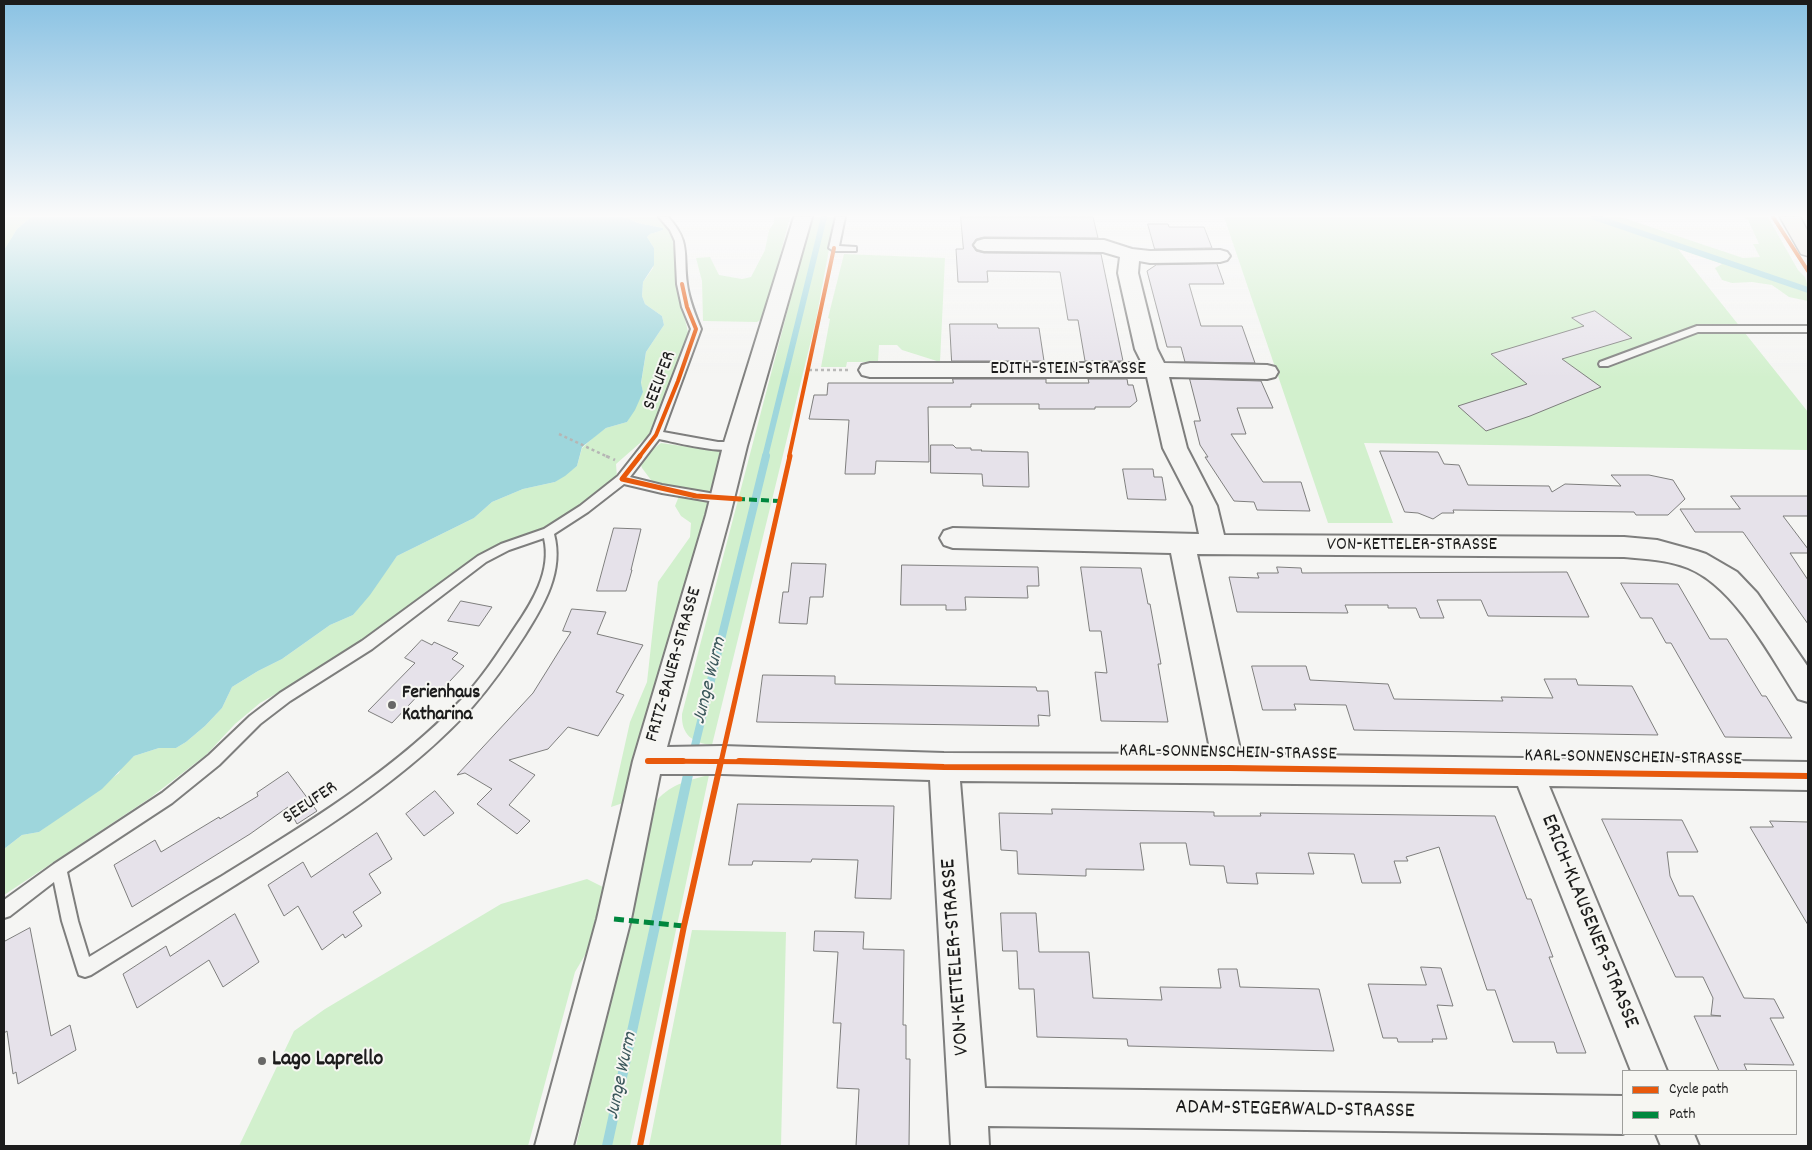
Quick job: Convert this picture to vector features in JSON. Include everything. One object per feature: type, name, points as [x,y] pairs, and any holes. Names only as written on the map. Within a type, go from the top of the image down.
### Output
[{"type":"street","name":"FRITZ-BAUER-STRASSE","points":[[554,1146],[618,902],[648,761],[735,446],[787,271]]},
{"type":"street","points":[[1128,271],[1146,349],[1157,371],[1175,448],[1205,506],[1214,544]]},
{"type":"street","name":"EDITH-STEIN-STRASSE","points":[[870,370],[1109,369],[1267,372]]},
{"type":"street","name":"VON-KETTELER-STRASSE","points":[[953,538],[1182,544],[1624,547],[1657,550],[1697,561],[1728,579],[1748,601],[1808,690]]},
{"type":"street","points":[[1182,544],[1229,768]]},
{"type":"street","name":"KARL-SONNENSCHEIN-STRASSE","points":[[648,761],[722,760],[944,767],[1229,768],[1808,776]]},
{"type":"street","name":"VON-KETTELER-STRASSE","points":[[944,767],[970,1146]]},
{"type":"street","name":"ERICH-KLAUSENER-STRASSE","points":[[1528,773],[1649,1070]]},
{"type":"street","name":"ADAM-STEGERWALD-STRASSE","points":[[966,1107],[1622,1114]]},
{"type":"lane","name":"SEEUFER","points":[[4,910],[59,869],[167,798],[214,760],[262,714],[285,697],[367,645],[482,559],[512,544],[548,532],[584,509],[622,479],[656,435],[678,382],[696,329],[687,307],[681,271]]},
{"type":"lane","points":[[1604,364],[1696,329],[1808,329]]},
{"type":"lane","points":[[656,435],[718,446],[735,446]]},
{"type":"lane","points":[[622,479],[662,490],[721,500]]},
{"type":"lane","name":"SEEUFER","points":[[59,869],[70,921],[85,969],[320,822],[424,744],[460,710],[490,675],[514,642],[541,594],[551,561],[552,541],[548,532]]},
{"type":"path","points":[[809,370],[870,370]]},
{"type":"path","points":[[559,434],[610,459]]},
{"type":"green space","points":[[651,271],[676,271],[677,285],[688,332],[683,356],[648,436],[616,464],[617,477],[556,523],[508,541],[482,554],[352,650],[260,703],[235,724],[206,755],[150,798],[4,895],[4,849],[22,835],[39,832],[119,773],[122,766],[134,756],[159,748],[176,748],[186,742],[222,708],[232,687],[282,659],[330,625],[353,615],[397,556],[474,518],[492,502],[523,489],[555,482],[577,466],[582,448],[595,436],[606,428],[627,422],[643,392],[641,384],[646,352],[664,325],[662,316],[645,304],[642,296],[643,282]]},
{"type":"green space","points":[[699,271],[717,271],[719,275],[742,279],[751,277],[754,271],[776,271],[764,318],[757,322],[703,321],[702,281]]},
{"type":"green space","points":[[798,271],[825,271],[816,320],[712,745],[694,740],[686,733],[682,714]]},
{"type":"green space","points":[[840,271],[944,271],[940,362],[902,350],[897,345],[879,345],[878,362],[847,362],[846,367],[821,367],[830,319],[828,318]]},
{"type":"green space","points":[[1242,271],[1695,271],[1808,412],[1808,450],[1364,443],[1393,523],[1328,523]]},
{"type":"green space","points":[[1717,271],[1799,271],[1805,277],[1808,287],[1808,301],[1789,297],[1772,285],[1752,282],[1732,283],[1722,280]]},
{"type":"green space","points":[[661,443],[724,452],[713,492],[702,493],[654,484],[642,468],[640,462],[645,455]]},
{"type":"green space","points":[[679,496],[710,501],[671,633],[626,802],[611,807],[630,722],[647,682],[658,582],[690,537],[691,523],[681,516],[675,506]]},
{"type":"green space","points":[[709,775],[630,1146],[576,1146],[657,800],[675,786]]},
{"type":"green space","points":[[587,879],[607,889],[592,943],[575,972],[528,1146],[239,1146],[294,1031],[325,1009],[501,904]]},
{"type":"green space","points":[[692,930],[786,932],[781,1146],[649,1146]]},
{"type":"water","points":[[4,271],[650,271],[643,282],[642,296],[645,304],[662,316],[664,325],[646,352],[641,383],[643,392],[627,422],[606,428],[582,447],[577,466],[555,482],[523,489],[492,502],[474,518],[397,556],[370,595],[353,615],[330,625],[282,659],[232,687],[222,708],[186,742],[176,748],[159,748],[134,756],[102,789],[39,832],[22,835],[4,849]]},
{"type":"building","points":[[957,271],[1104,271],[1123,361],[1085,361],[1078,320],[1068,320],[1060,272],[987,271],[988,282],[958,282]]},
{"type":"building","points":[[1147,271],[1219,271],[1224,284],[1189,284],[1201,326],[1242,326],[1255,363],[1185,362],[1181,347],[1167,347]]},
{"type":"building","points":[[1595,311],[1632,338],[1562,359],[1601,387],[1530,416],[1486,431],[1458,406],[1527,384],[1491,354],[1584,326],[1572,318]]},
{"type":"building","points":[[950,324],[997,324],[998,328],[1039,328],[1044,361],[952,361]]},
{"type":"building","points":[[953,379],[1046,379],[1046,383],[1089,383],[1088,379],[1127,379],[1128,385],[1133,385],[1137,401],[1130,407],[1095,407],[1095,409],[1039,409],[1039,404],[971,404],[971,407],[928,407],[929,462],[876,461],[875,474],[845,474],[849,420],[809,419],[814,395],[827,395],[828,383],[953,383]]},
{"type":"building","points":[[1190,379],[1261,381],[1273,408],[1237,408],[1246,434],[1231,434],[1263,482],[1301,482],[1310,511],[1257,510],[1254,502],[1234,501],[1205,457],[1208,457],[1200,445],[1194,421],[1200,421]]},
{"type":"building","points":[[931,445],[953,445],[956,448],[971,448],[971,450],[981,451],[1028,452],[1029,487],[983,486],[982,474],[931,473]]},
{"type":"building","points":[[1380,451],[1438,452],[1444,464],[1459,465],[1468,485],[1549,486],[1552,492],[1565,484],[1621,486],[1611,475],[1649,475],[1673,480],[1685,499],[1668,515],[1636,515],[1634,512],[1453,510],[1454,513],[1442,513],[1433,519],[1418,513],[1405,512]]},
{"type":"building","points":[[1123,469],[1153,469],[1154,477],[1162,477],[1166,500],[1128,499]]},
{"type":"building","points":[[1731,496],[1808,496],[1808,516],[1783,516],[1808,549],[1808,553],[1790,553],[1808,580],[1808,624],[1743,532],[1695,532],[1680,509],[1740,509]]},
{"type":"building","points":[[614,528],[641,529],[632,570],[626,591],[597,591]]},
{"type":"building","points":[[792,563],[826,564],[823,597],[810,597],[807,624],[779,623],[783,592],[788,592]]},
{"type":"building","points":[[902,565],[1038,567],[1039,586],[1027,586],[1028,598],[965,597],[966,610],[946,610],[946,605],[901,605]]},
{"type":"building","points":[[1081,567],[1141,568],[1161,664],[1158,664],[1168,722],[1101,721],[1095,672],[1107,673],[1101,631],[1090,631]]},
{"type":"building","points":[[1277,567],[1301,568],[1302,573],[1567,572],[1589,617],[1488,616],[1481,600],[1437,600],[1444,618],[1420,618],[1416,608],[1388,608],[1388,605],[1345,605],[1348,613],[1237,612],[1229,577],[1259,578],[1257,573],[1278,573]]},
{"type":"building","points":[[1621,583],[1678,584],[1710,639],[1727,639],[1762,696],[1766,696],[1792,738],[1725,737],[1671,643],[1666,643],[1652,618],[1641,618]]},
{"type":"building","points":[[461,601],[492,607],[479,626],[448,621]]},
{"type":"building","points":[[572,609],[606,612],[597,634],[643,645],[616,692],[624,695],[598,736],[568,727],[548,749],[509,760],[535,775],[509,805],[530,821],[517,834],[477,804],[492,789],[465,773],[457,775],[533,693],[571,632],[563,631]]},
{"type":"building","points":[[422,640],[432,645],[434,642],[458,653],[452,659],[464,666],[436,696],[424,689],[392,723],[368,711],[415,663],[405,658]]},
{"type":"building","points":[[1252,666],[1306,666],[1310,680],[1388,684],[1394,699],[1503,701],[1501,697],[1553,698],[1544,679],[1576,679],[1578,685],[1632,686],[1658,735],[1354,730],[1346,705],[1294,704],[1296,710],[1263,710]]},
{"type":"building","points":[[763,675],[835,676],[835,684],[1036,687],[1037,691],[1048,691],[1050,716],[1038,715],[1039,726],[757,722]]},
{"type":"building","points":[[288,772],[317,811],[297,824],[288,807],[250,834],[132,907],[114,865],[155,840],[161,852],[258,796],[257,793]]},
{"type":"building","points":[[435,791],[454,813],[424,836],[406,814]]},
{"type":"building","points":[[738,804],[894,806],[891,899],[855,898],[858,860],[812,859],[811,862],[753,861],[752,865],[729,865]]},
{"type":"building","points":[[1052,809],[1214,812],[1214,816],[1261,816],[1260,813],[1495,816],[1527,899],[1531,899],[1553,957],[1549,957],[1586,1053],[1557,1053],[1554,1042],[1513,1042],[1495,990],[1487,990],[1439,847],[1406,857],[1408,861],[1394,861],[1401,883],[1362,883],[1354,854],[1308,853],[1314,874],[1256,873],[1258,884],[1227,883],[1224,866],[1190,865],[1186,843],[1140,843],[1144,870],[1086,869],[1086,876],[1018,874],[1017,851],[1001,850],[999,813],[1052,814]]},
{"type":"building","points":[[1602,819],[1682,820],[1698,852],[1667,852],[1670,876],[1679,896],[1693,896],[1744,998],[1774,999],[1784,1018],[1770,1018],[1794,1065],[1744,1064],[1747,1070],[1719,1070],[1694,1016],[1721,1016],[1711,1015],[1713,998],[1703,977],[1676,977]]},
{"type":"building","points":[[1770,821],[1808,822],[1808,925],[1750,827],[1773,827]]},
{"type":"building","points":[[377,833],[392,859],[369,874],[381,893],[353,912],[362,926],[345,938],[343,934],[322,950],[298,906],[284,916],[268,885],[303,862],[311,877]]},
{"type":"building","points":[[1001,913],[1036,913],[1039,952],[1089,952],[1093,998],[1162,1000],[1160,987],[1221,988],[1218,969],[1237,969],[1240,987],[1319,989],[1334,1051],[1128,1046],[1127,1039],[1037,1037],[1034,989],[1019,989],[1017,951],[1003,951]]},
{"type":"building","points":[[235,914],[259,962],[223,987],[209,960],[137,1008],[123,974],[166,946],[170,956]]},
{"type":"building","points":[[30,928],[51,1036],[70,1025],[76,1050],[18,1084],[16,1072],[13,1074],[7,1031],[4,1033],[4,942]]},
{"type":"building","points":[[815,931],[864,932],[863,949],[904,950],[903,1025],[906,1025],[906,1059],[910,1059],[909,1146],[856,1146],[859,1089],[837,1088],[841,1023],[833,1023],[838,952],[814,951]]},
{"type":"building","points":[[1421,967],[1441,968],[1453,1006],[1437,1005],[1447,1039],[1432,1039],[1433,1042],[1398,1042],[1397,1038],[1383,1038],[1368,984],[1426,985]]},
{"type":"waterway","name":"Junge Wurm","points":[[765,457],[811,271]]},
{"type":"waterway","points":[[1751,271],[1808,290]]},
{"type":"waterway","name":"Junge Wurm","points":[[691,762],[766,456]]},
{"type":"waterway","name":"Junge Wurm","points":[[607,1146],[691,761]]},
{"type":"marked path","points":[[737,499],[780,501]]},
{"type":"marked path","points":[[614,919],[684,926]]},
{"type":"cycle path","points":[[640,1146],[684,926],[809,370],[829,271]]},
{"type":"cycle path","points":[[682,284],[687,307],[696,329],[678,381],[656,435],[622,479],[696,496],[740,499]]},
{"type":"cycle path","points":[[648,761],[722,760],[944,767],[1229,768],[1808,776]]},
{"type":"place","name":"Ferienhaus Katharina","points":[[392,705]]},
{"type":"place","name":"Lago Laprello","points":[[262,1061]]}]
